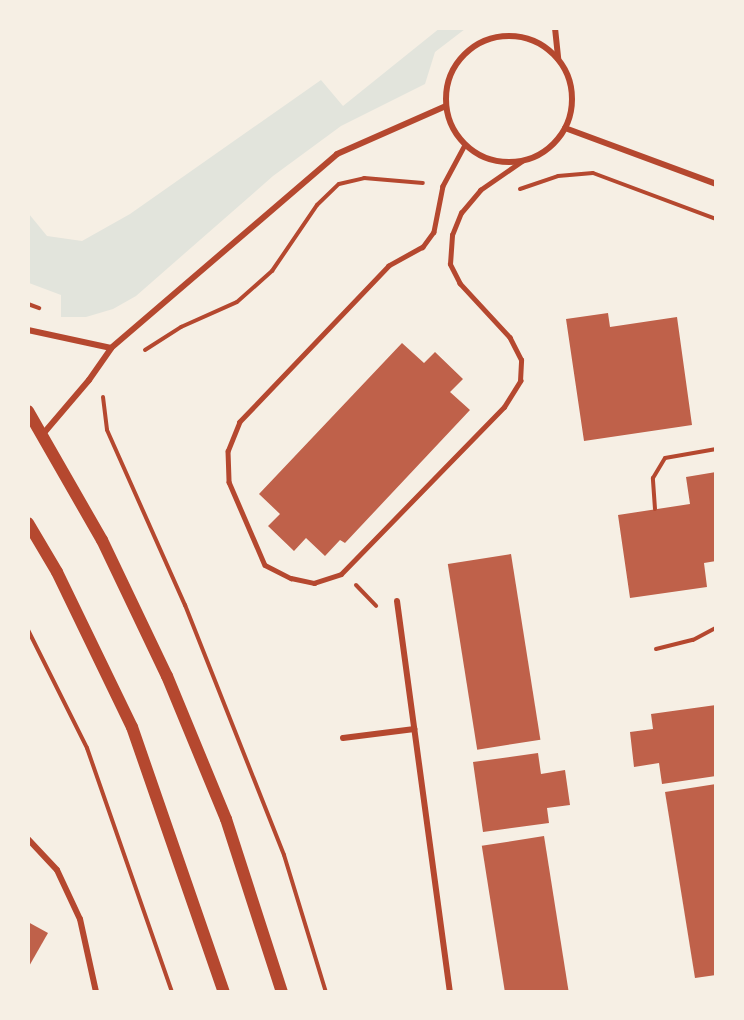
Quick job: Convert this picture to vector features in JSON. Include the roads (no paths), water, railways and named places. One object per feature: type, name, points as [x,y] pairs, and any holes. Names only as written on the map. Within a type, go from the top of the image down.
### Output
[{"type":"main road","points":[[28,411],[102,540],[167,676],[226,819],[282,992]]},
{"type":"main road","points":[[28,523],[57,572],[132,727],[224,992]]},
{"type":"street","points":[[505,35],[510,28]]},
{"type":"street","points":[[555,28],[558,59],[572,93],[565,128],[554,143],[522,161],[501,162],[482,157],[465,145],[452,127],[446,106],[447,86],[461,59],[484,40],[505,35],[534,41],[558,59]]},
{"type":"street","points":[[43,434],[89,380],[111,348],[337,154],[446,106]]},
{"type":"street","points":[[565,128],[716,184]]},
{"type":"street","points":[[28,330],[111,348]]},
{"type":"street","points":[[397,601],[450,992]]},
{"type":"street","points":[[343,738],[414,729]]},
{"type":"street","points":[[28,839],[57,870],[80,919],[96,992]]},
{"type":"lane","points":[[465,145],[443,186],[434,232],[423,247],[388,266],[240,422],[228,451],[229,483],[265,565],[291,578],[314,583],[343,572],[504,407],[520,381],[521,360],[510,338],[460,284],[450,264],[452,236],[458,220],[480,190],[522,161]]}]
